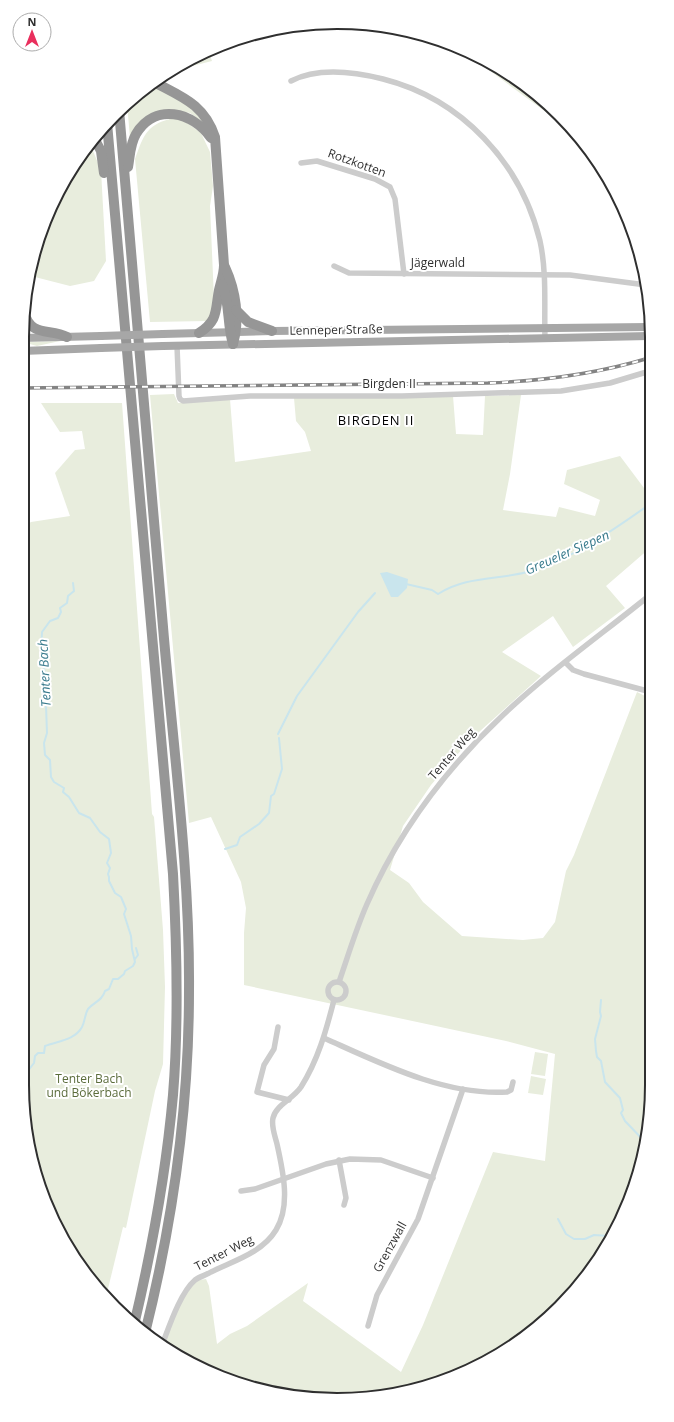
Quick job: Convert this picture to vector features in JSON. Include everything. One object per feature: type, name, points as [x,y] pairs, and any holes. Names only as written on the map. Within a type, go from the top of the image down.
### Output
[{"type":"highway","points":[[160,85],[197,107],[210,126],[216,146],[224,265],[215,316],[210,325],[199,333]]},
{"type":"highway","points":[[126,185],[134,138],[144,124],[156,117],[173,114],[182,115],[192,119],[204,128],[216,146]]},
{"type":"highway","points":[[120,118],[148,465],[180,814],[188,934],[189,989],[185,1095],[178,1159],[160,1269],[147,1326]]},
{"type":"highway","points":[[108,131],[173,874],[177,936],[177,1026],[170,1121],[152,1247],[136,1318]]},
{"type":"highway","points":[[98,144],[103,161],[107,202],[114,210]]},
{"type":"highway","points":[[224,265],[230,278],[236,310],[233,344]]},
{"type":"highway","points":[[222,282],[233,332]]},
{"type":"highway","points":[[236,310],[248,322],[272,331]]},
{"type":"highway","points":[[30,322],[37,330],[42,332],[60,333],[67,337]]},
{"type":"main road","name":"Lenneper Straße","points":[[29,338],[272,331],[644,327]]},
{"type":"main road","name":"Lenneper Straße","points":[[29,351],[233,344],[645,336]]},
{"type":"street","points":[[291,81],[300,76],[321,73],[351,74],[378,78],[406,86],[428,96],[467,121],[500,157],[525,199],[540,242],[544,275],[544,338]]},
{"type":"street","name":"Rotzkotten","points":[[301,163],[317,161],[375,179],[390,188],[395,199],[404,274]]},
{"type":"street","name":"Jägerwald","points":[[334,266],[349,273],[544,275],[599,278],[640,284]]},
{"type":"street","name":"Birgden II","points":[[177,346],[179,397],[183,401],[250,396],[402,396],[561,391],[610,383],[645,372]]},
{"type":"street","name":"Tenter Weg","points":[[339,982],[360,921],[374,890],[403,836],[431,795],[463,756],[494,724],[645,599]]},
{"type":"street","points":[[566,663],[573,670],[584,674],[645,690]]},
{"type":"street","points":[[333,982],[339,982],[345,985],[346,992],[343,998],[334,1000],[329,996],[328,986],[333,982]]},
{"type":"street","name":"Tenter Weg","points":[[164,1340],[182,1300],[194,1280],[250,1254],[262,1246],[272,1236],[282,1214],[284,1204],[283,1179],[272,1121],[277,1109],[289,1100],[301,1086],[324,1038],[334,1000]]},
{"type":"street","points":[[278,1027],[274,1049],[263,1066],[257,1092],[289,1100]]},
{"type":"street","points":[[324,1038],[402,1072],[464,1089],[507,1092],[511,1090],[513,1082]]},
{"type":"street","name":"Grenzwall","points":[[368,1326],[377,1295],[409,1238],[433,1178],[464,1089]]},
{"type":"street","points":[[241,1191],[255,1189],[339,1160],[359,1158],[381,1160],[433,1178]]},
{"type":"street","points":[[339,1160],[346,1198],[344,1205]]},
{"type":"green space","points":[[210,56],[212,61],[190,66]]},
{"type":"green space","points":[[484,66],[508,81],[540,105],[553,117]]},
{"type":"green space","points":[[159,87],[187,102],[204,123],[190,113],[171,110],[130,138],[128,111]]},
{"type":"green space","points":[[170,119],[182,119],[201,133],[210,152],[213,186],[210,206],[214,307],[208,321],[150,322],[135,159],[140,144],[150,128]]},
{"type":"green space","points":[[93,150],[101,170],[106,261],[94,281],[70,286],[35,277],[39,257],[52,219],[70,183]]},
{"type":"green space","points":[[60,341],[37,346],[29,344],[29,342]]},
{"type":"green space","points":[[174,394],[178,403],[230,399],[235,462],[311,451],[305,432],[296,421],[294,398],[453,396],[456,434],[483,435],[485,396],[521,395],[510,474],[503,510],[556,517],[559,507],[595,516],[600,500],[564,484],[567,470],[620,456],[645,489],[645,552],[606,586],[625,608],[573,647],[553,616],[502,652],[541,676],[469,741],[431,785],[403,826],[390,870],[409,883],[423,902],[462,936],[523,940],[543,938],[555,922],[566,871],[574,855],[637,692],[645,696],[645,1085],[642,1125],[635,1165],[622,1203],[604,1239],[569,1288],[555,1303],[540,1317],[491,1352],[455,1370],[417,1383],[377,1390],[337,1393],[277,1387],[257,1383],[219,1370],[183,1352],[165,1340],[182,1300],[194,1281],[206,1279],[209,1286],[217,1344],[230,1334],[247,1326],[308,1283],[303,1301],[401,1372],[423,1325],[493,1152],[545,1161],[555,1054],[506,1041],[244,985],[244,933],[246,908],[241,882],[211,817],[189,823],[150,395]]},
{"type":"green space","name":"Tenter Bach und Bökerbach","points":[[41,403],[122,403],[152,814],[154,817],[163,930],[165,987],[163,1064],[155,1091],[126,1228],[123,1227],[108,1291],[70,1239],[52,1203],[39,1165],[30,1105],[29,523],[70,516],[55,473],[75,450],[85,449],[82,431],[60,432]]},
{"type":"green space","points":[[535,1052],[548,1054],[545,1076],[531,1074]]},
{"type":"green space","points":[[531,1076],[546,1079],[543,1095],[528,1093]]},
{"type":"water","points":[[387,572],[408,579],[407,588],[398,597],[391,597],[380,573]]},
{"type":"waterway","name":"Greueler Siepen","points":[[406,584],[432,590],[438,594],[449,588],[471,581],[516,575],[543,567],[591,543],[645,508]]},
{"type":"waterway","name":"Tenter Bach","points":[[29,1070],[34,1063],[35,1056],[38,1053],[44,1053],[45,1046],[66,1040],[79,1031],[83,1025],[88,1009],[100,999],[105,991],[109,989],[113,979],[118,979],[124,974],[125,971],[133,966],[135,962],[131,936],[124,914],[126,909],[121,897],[115,893],[109,881],[108,874],[110,868],[107,863],[111,853],[109,839],[100,832],[90,818],[79,813],[69,797],[63,792],[64,788],[54,782],[51,777],[50,760],[45,755],[44,743],[47,733],[46,706],[48,688],[41,655],[42,632],[50,621],[58,618],[61,612],[60,608],[67,603],[68,596],[74,591],[73,583]]},
{"type":"waterway","name":"Greueler Siepen","points":[[278,734],[297,696],[358,612],[375,593]]},
{"type":"waterway","name":"Greueler Siepen","points":[[225,849],[237,845],[240,837],[259,824],[269,813],[271,796],[274,794],[282,769],[279,738]]},
{"type":"waterway","name":"Greueler Siepen","points":[[135,959],[138,955],[136,948]]},
{"type":"waterway","points":[[601,1000],[601,1016],[595,1039],[597,1057],[601,1061],[605,1082],[620,1098],[623,1110],[621,1113],[625,1121],[640,1137]]},
{"type":"waterway","points":[[558,1219],[566,1234],[574,1239],[585,1239],[594,1235],[606,1236]]},
{"type":"railway","points":[[29,388],[488,383],[569,376],[629,364],[645,359]]},
{"type":"district","name":"BIRGDEN II","points":[[376,420]]}]
